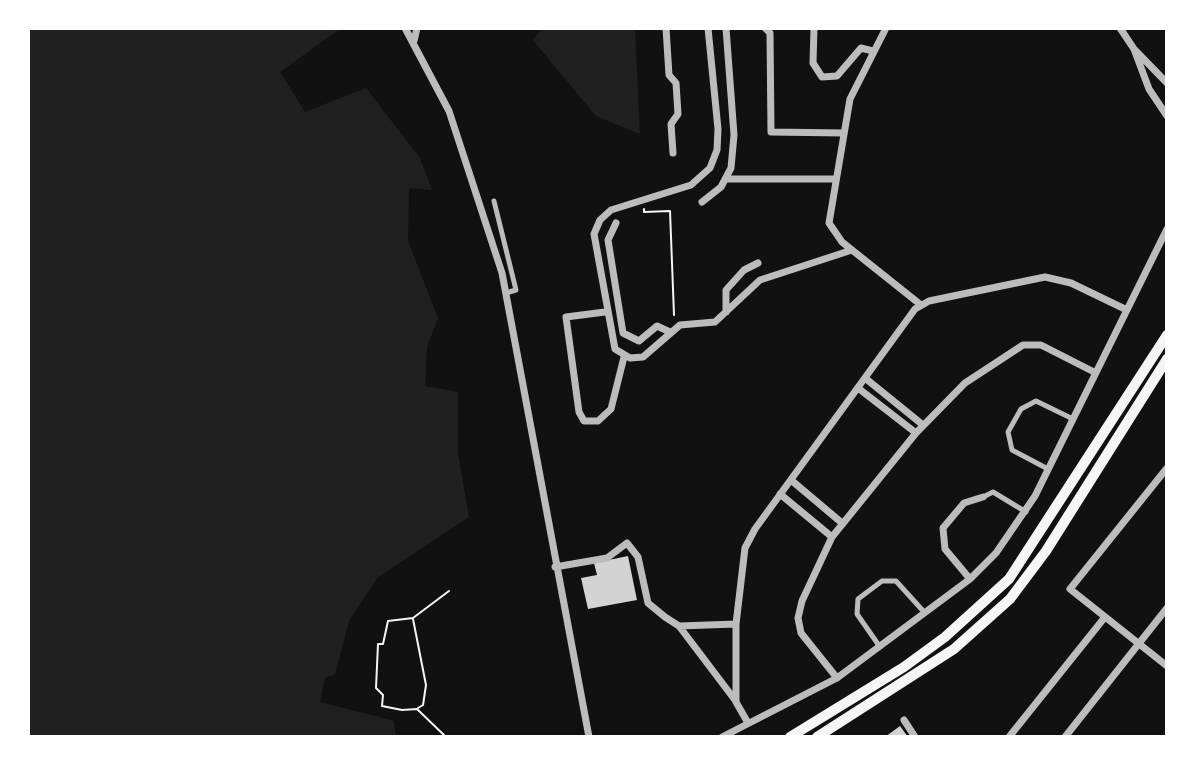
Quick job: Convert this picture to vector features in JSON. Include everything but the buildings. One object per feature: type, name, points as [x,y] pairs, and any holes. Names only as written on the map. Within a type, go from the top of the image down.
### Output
[{"type":"main road","points":[[790,737],[904,667],[945,637],[1009,579],[1167,335]]},
{"type":"main road","points":[[817,737],[954,649],[1010,599],[1046,551],[1167,359]]},
{"type":"street","points":[[405,28],[449,111],[482,206],[506,293],[589,737]]},
{"type":"street","points":[[414,41],[417,28]]},
{"type":"street","points":[[666,28],[669,75],[676,83],[678,114],[671,124],[673,153]]},
{"type":"street","points":[[672,330],[649,354],[637,359],[624,357],[611,343],[594,249],[596,226],[611,210],[691,185],[704,175],[714,159],[718,129],[708,28]]},
{"type":"street","points":[[702,202],[727,179],[734,135],[726,28]]},
{"type":"street","points":[[765,28],[770,33],[771,132],[844,133]]},
{"type":"street","points":[[814,28],[813,63],[822,77],[837,76],[861,48],[873,51]]},
{"type":"street","points":[[886,28],[853,88],[829,214],[831,230],[921,305]]},
{"type":"street","points":[[1120,28],[1134,49],[1167,83]]},
{"type":"street","points":[[1134,49],[1149,89],[1167,116]]},
{"type":"street","points":[[727,179],[835,179]]},
{"type":"street","points":[[494,201],[516,290],[506,293]]},
{"type":"street","points":[[616,223],[608,240],[623,333],[639,341],[661,325],[672,330],[711,324],[760,280],[852,250]]},
{"type":"street","points":[[722,737],[837,678],[970,579],[996,553],[1026,512],[1167,229]]},
{"type":"street","points":[[726,312],[726,290],[744,270],[758,263]]},
{"type":"street","points":[[736,702],[736,624],[745,548],[780,494],[921,305],[1045,277],[1071,283],[1127,310]]},
{"type":"street","points":[[605,312],[566,317],[579,412],[584,421],[598,421],[611,409],[624,357]]},
{"type":"street","points":[[837,678],[805,640],[798,618],[802,601],[832,537],[916,433],[965,383],[1028,344],[1046,347],[1096,373]]},
{"type":"street","points":[[865,378],[923,425]]},
{"type":"street","points":[[858,388],[916,433]]},
{"type":"street","points":[[1048,469],[1012,450],[1008,432],[1021,409],[1036,401],[1073,419]]},
{"type":"street","points":[[1167,468],[1070,589],[1167,666]]},
{"type":"street","points":[[791,480],[842,523]]},
{"type":"street","points":[[970,579],[945,549],[943,528],[964,503],[993,492],[1026,512]]},
{"type":"street","points":[[780,494],[832,537]]},
{"type":"street","points":[[555,567],[607,558],[627,543],[638,557],[648,603],[679,626],[748,723]]},
{"type":"street","points":[[880,647],[857,614],[858,599],[882,581],[896,581],[925,613]]},
{"type":"street","points":[[1065,737],[1166,610]]},
{"type":"street","points":[[1009,737],[1105,617]]},
{"type":"street","points":[[679,626],[736,624]]},
{"type":"street","points":[[904,720],[915,737]]},
{"type":"path","points":[[645,199],[644,212],[670,211],[672,330]]},
{"type":"path","points":[[413,618],[426,685],[423,705],[417,709],[402,710],[382,706],[383,695],[376,688],[378,644],[383,644],[388,621],[413,618],[449,591]]},
{"type":"path","points":[[417,709],[446,737]]},
{"type":"shaded area","points":[[28,28],[341,28],[280,72],[305,112],[366,88],[420,158],[432,190],[409,188],[408,241],[438,318],[427,347],[425,386],[458,392],[458,454],[469,517],[378,577],[349,621],[335,675],[325,677],[320,702],[394,721],[396,737],[28,737]]},
{"type":"shaded area","points":[[543,28],[635,28],[640,134],[596,116],[533,40]]}]
